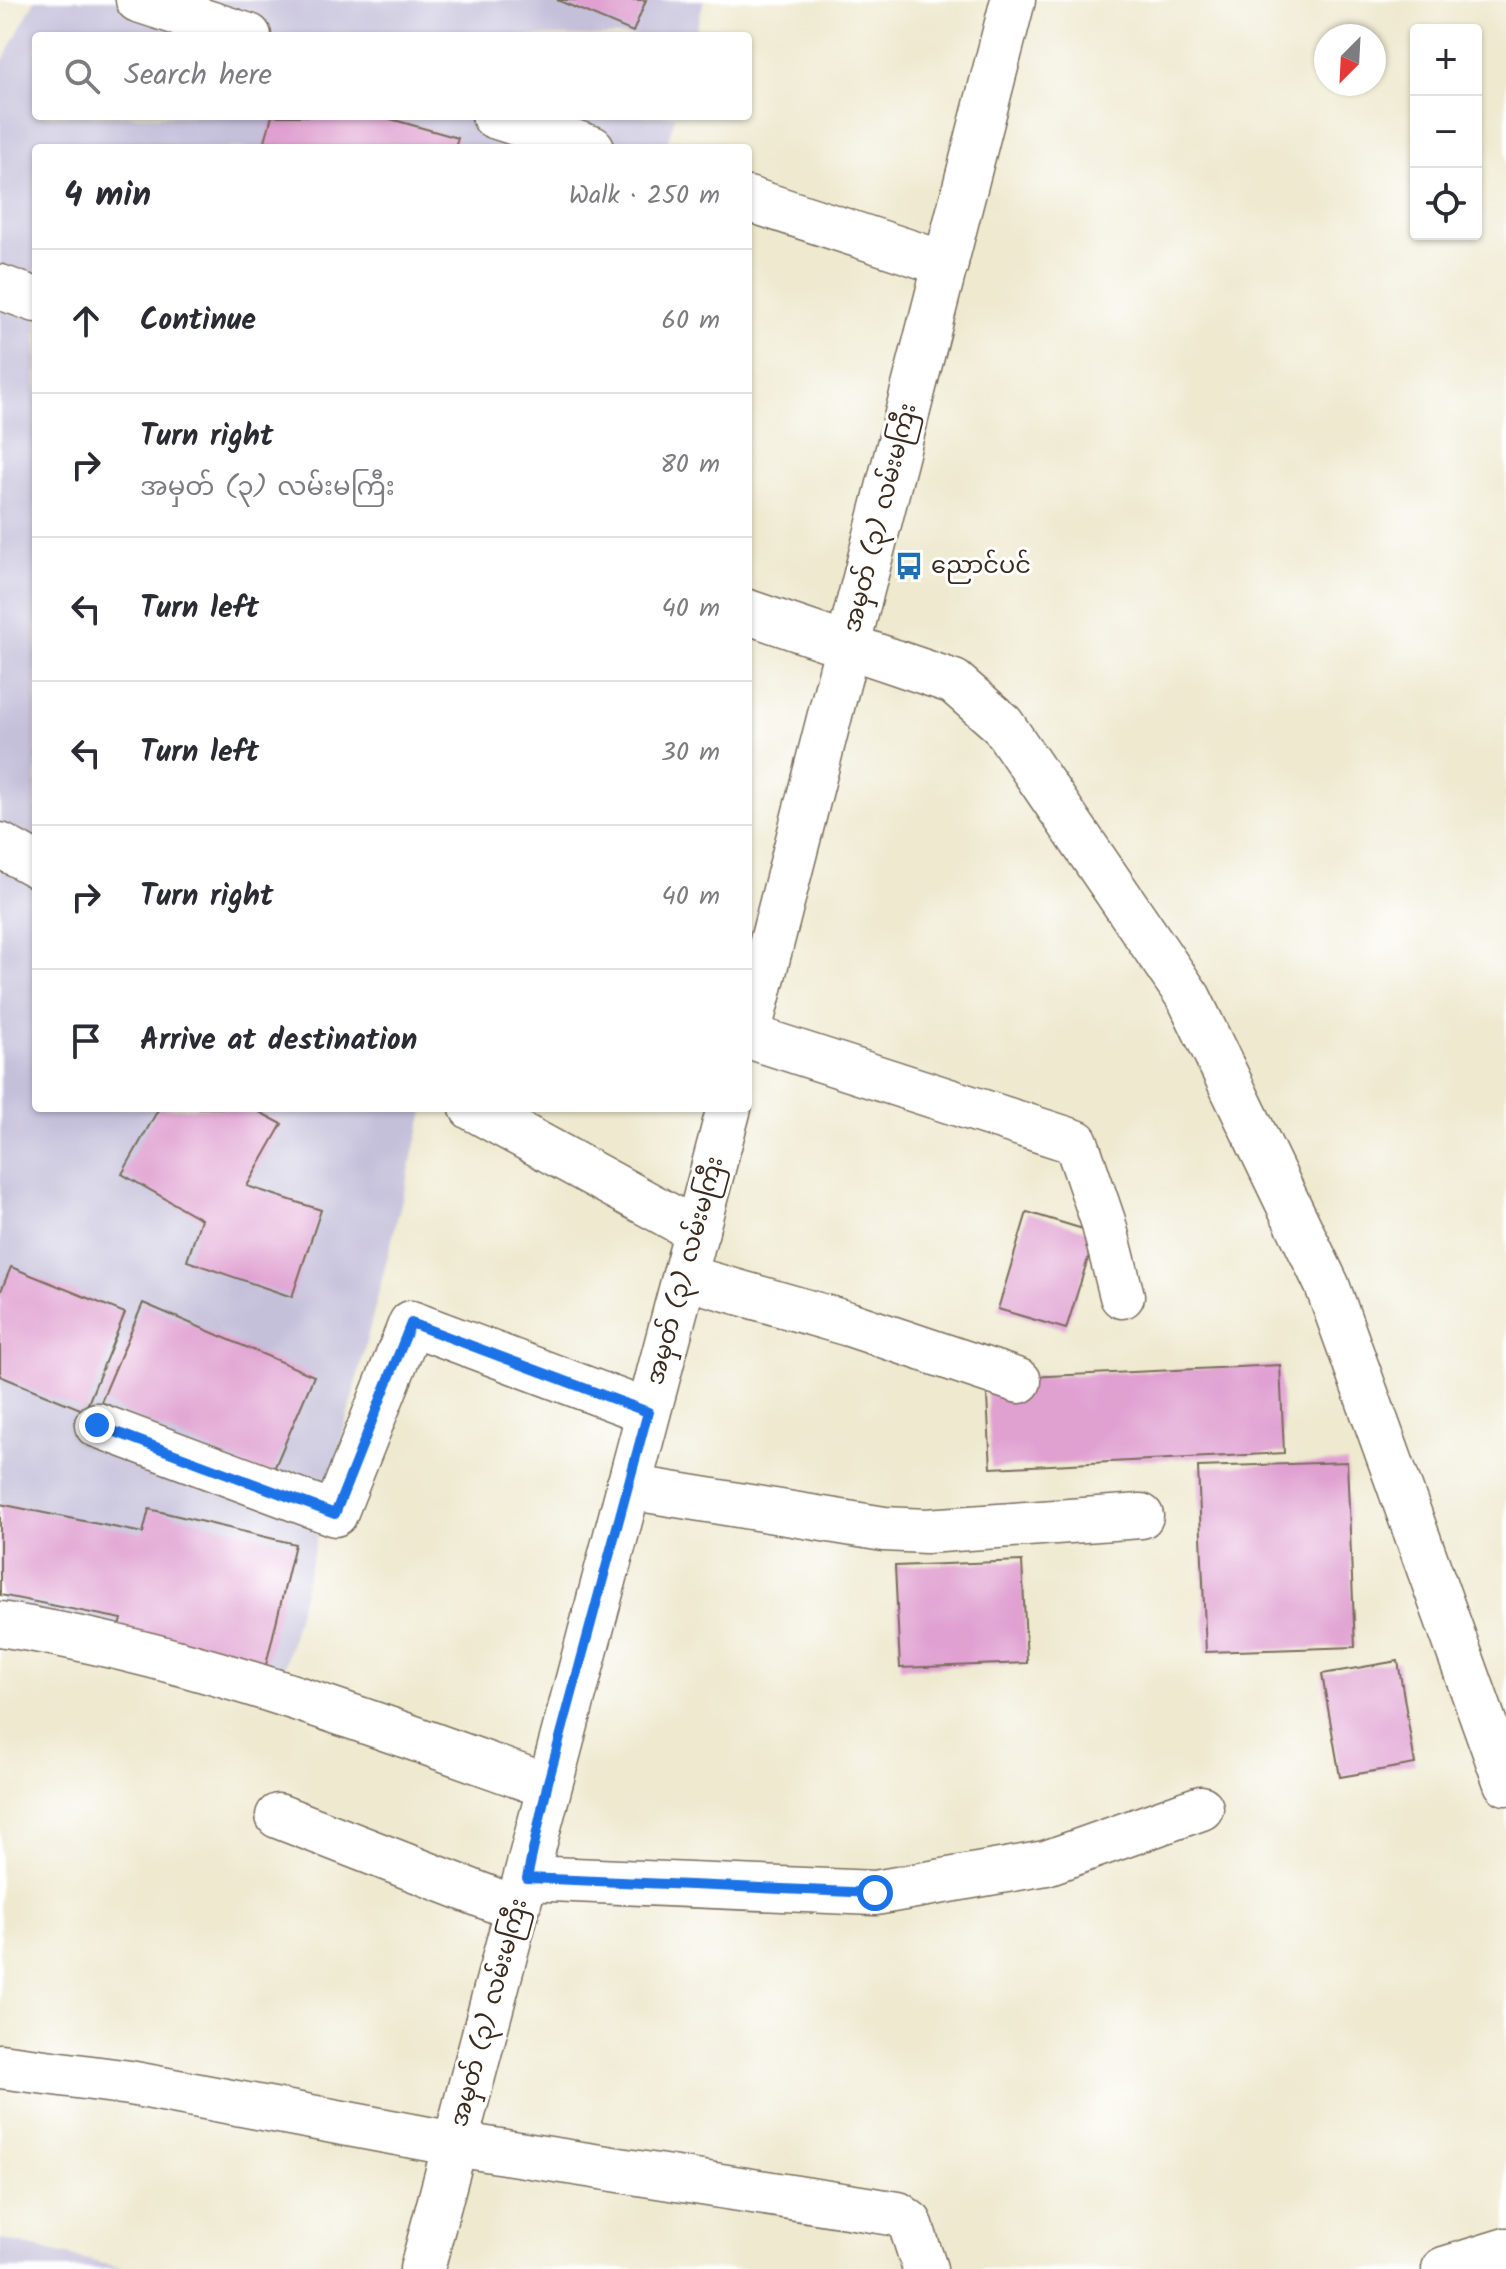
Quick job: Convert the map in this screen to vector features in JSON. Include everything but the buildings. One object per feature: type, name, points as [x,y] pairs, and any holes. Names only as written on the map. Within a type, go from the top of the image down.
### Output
[{"type":"street","points":[[138,0],[237,32]]},
{"type":"street","name":"အမှတ် (၃) လမ်းမကြီး","points":[[752,1020],[1013,0]]},
{"type":"street","points":[[506,120],[580,144]]},
{"type":"street","points":[[752,200],[946,264]]},
{"type":"street","points":[[0,287],[32,299]]},
{"type":"street","points":[[752,613],[847,649],[954,682],[1002,724],[1189,998],[1327,1285],[1506,1783]]},
{"type":"street","points":[[0,845],[32,863]]},
{"type":"street","points":[[752,1037],[1076,1142],[1103,1221],[1122,1296]]},
{"type":"street","points":[[479,1112],[697,1231]]},
{"type":"street","name":"အမှတ် (၃) လမ်းမကြီး","points":[[422,2269],[522,1894],[547,1786],[728,1112]]},
{"type":"street","points":[[685,1277],[849,1324],[1019,1381]]},
{"type":"street","points":[[97,1425],[335,1514],[411,1323],[648,1412]]},
{"type":"street","points":[[628,1487],[884,1529],[926,1531],[1141,1516]]},
{"type":"street","points":[[0,1624],[129,1649],[352,1716],[547,1786]]},
{"type":"street","points":[[278,1816],[522,1894],[875,1893],[1046,1863],[1201,1808]]},
{"type":"street","points":[[0,2066],[130,2083],[455,2144],[898,2214],[910,2223],[925,2269]]},
{"type":"street","points":[[1444,2269],[1506,2250]]},
{"type":"shaded area","points":[[35,0],[704,0],[696,32],[32,32],[32,120],[674,120],[667,144],[32,144],[32,1112],[424,1112],[284,1669],[0,1623],[0,66]]},
{"type":"shaded area","points":[[0,2239],[126,2269],[0,2269]]},
{"type":"place","name":"ညောင်ပင်","points":[[909,566]]},
{"type":"route","points":[[97,1425],[335,1514],[411,1323],[648,1412],[547,1786],[527,1878],[875,1893]]}]
